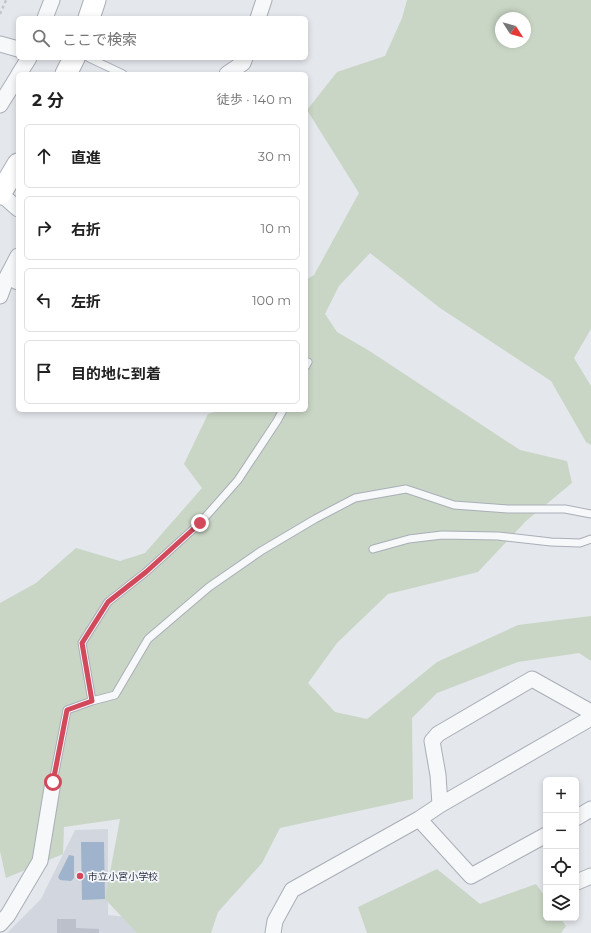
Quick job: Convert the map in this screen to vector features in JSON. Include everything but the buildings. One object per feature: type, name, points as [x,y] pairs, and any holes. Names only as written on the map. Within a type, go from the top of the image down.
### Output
[{"type":"main road","points":[[90,16],[95,0]]},
{"type":"main road","points":[[67,72],[73,60]]},
{"type":"main road","points":[[0,193],[16,167]]},
{"type":"street","points":[[46,16],[52,0]]},
{"type":"street","points":[[259,16],[264,0]]},
{"type":"street","points":[[0,44],[16,48]]},
{"type":"street","points":[[20,72],[28,60]]},
{"type":"street","points":[[230,72],[243,63],[244,60]]},
{"type":"street","points":[[0,105],[16,78]]},
{"type":"street","points":[[0,193],[16,207]]},
{"type":"street","points":[[0,296],[13,280],[16,266]]},
{"type":"street","points":[[440,805],[438,775],[432,741],[438,734],[532,679],[591,712]]},
{"type":"street","points":[[273,933],[275,921],[292,890],[419,819],[440,805],[591,718]]},
{"type":"street","points":[[0,924],[8,915],[40,861],[53,782]]},
{"type":"street","points":[[579,816],[591,809]]},
{"type":"street","points":[[419,819],[471,876],[543,837]]},
{"type":"street","points":[[579,881],[591,876]]},
{"type":"lane","points":[[93,60],[119,72]]},
{"type":"lane","points":[[92,701],[82,643],[108,602],[146,572],[200,523],[238,480],[282,412]]},
{"type":"lane","points":[[53,782],[67,710],[115,694],[148,639],[209,587],[261,552],[315,519],[355,498],[406,489],[454,506],[508,509],[565,509],[591,514]]},
{"type":"lane","points":[[373,549],[409,539],[442,535],[498,536],[551,542],[580,543],[591,539]]},
{"type":"path","points":[[0,14],[6,0]]},
{"type":"shaded area","name":"市立小宮小学校","points":[[108,829],[108,915],[136,918],[142,933],[7,933],[41,899],[75,830]]},
{"type":"green space","points":[[407,0],[591,0],[591,329],[574,358],[591,386],[591,445],[586,442],[551,381],[440,308],[370,253],[339,286],[325,314],[337,332],[368,350],[520,450],[567,461],[572,483],[526,521],[478,572],[388,594],[337,643],[308,683],[335,712],[367,719],[437,662],[518,625],[591,616],[591,661],[579,653],[518,662],[437,693],[412,718],[413,799],[280,828],[262,863],[218,912],[211,933],[137,933],[105,899],[120,819],[64,827],[63,854],[6,878],[0,851],[0,603],[36,583],[76,548],[120,561],[145,553],[202,488],[184,464],[208,414],[215,412],[308,412],[308,279],[314,275],[359,193],[308,112],[308,109],[337,72],[385,56],[402,18]]},
{"type":"green space","points":[[437,869],[480,904],[536,884],[543,894],[543,921],[562,921],[566,926],[561,933],[367,933],[358,907]]},
{"type":"water","points":[[81,842],[104,842],[105,899],[82,900]]},
{"type":"water","points":[[69,855],[74,856],[74,878],[71,881],[60,880],[58,877]]},
{"type":"place","name":"市立小宮小学校","points":[[80,876]]},
{"type":"route","points":[[53,782],[67,710],[92,701],[82,643],[108,602],[146,572],[200,523]]}]
